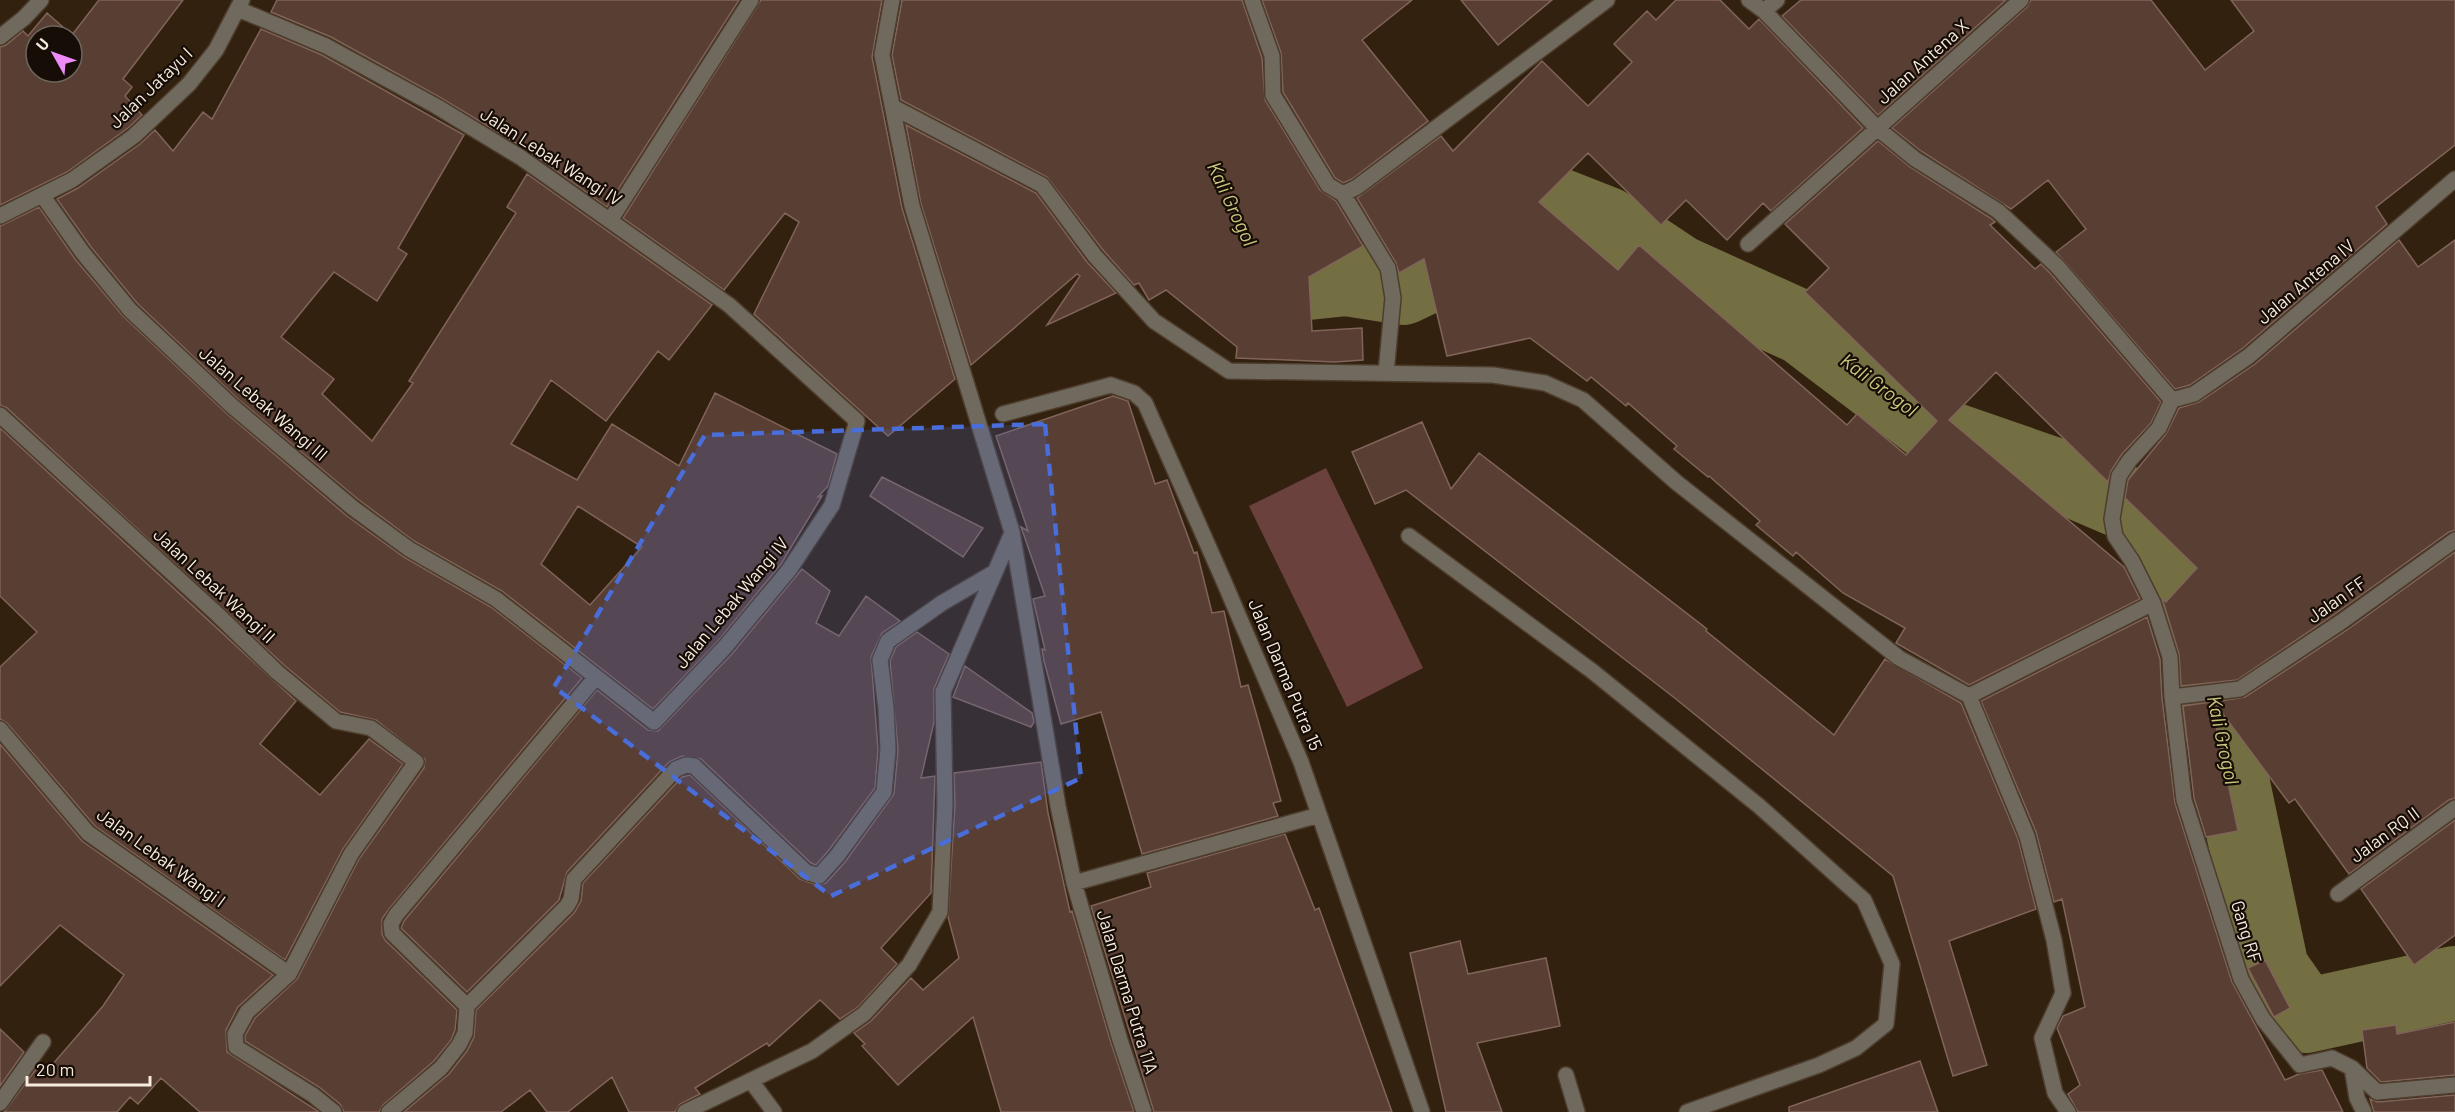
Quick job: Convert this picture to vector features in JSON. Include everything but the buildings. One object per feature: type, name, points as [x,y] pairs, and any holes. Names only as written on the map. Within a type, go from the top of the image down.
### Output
[{"type":"street","points":[[0,37],[24,18],[41,0]]},
{"type":"street","points":[[611,219],[751,0]]},
{"type":"street","name":"Jalan Darma Putra 11A","points":[[892,0],[882,55],[912,206],[1012,532],[1058,806],[1074,883],[1120,1040],[1144,1112]]},
{"type":"street","points":[[1252,0],[1272,56],[1273,95],[1328,185],[1343,194],[1388,268],[1393,298],[1386,373]]},
{"type":"street","points":[[1343,194],[1358,187],[1607,0]]},
{"type":"street","points":[[1749,0],[1764,11],[1877,129],[1915,159],[1998,212],[2057,266],[2172,400],[2159,428],[2129,461],[2119,476],[2112,519],[2115,536],[2132,561],[2153,603],[2170,657],[2172,697]]},
{"type":"street","points":[[1764,11],[1777,0]]},
{"type":"street","name":"Jalan Antena X","points":[[1748,244],[2021,0]]},
{"type":"street","name":"Jalan Lebak Wangi IV","points":[[240,4],[327,46],[436,106],[520,157],[611,219],[729,305],[857,421],[832,506],[789,570],[724,647],[654,722],[596,677]]},
{"type":"street","name":"Jalan Jatayu I","points":[[0,216],[72,180],[142,129],[189,84],[216,50],[240,4]]},
{"type":"street","points":[[893,107],[1042,185],[1095,256],[1154,321],[1229,371],[1493,375],[1545,383],[1583,400],[1676,482],[1899,657],[1969,696],[1988,746],[2028,836],[2054,940],[2063,993],[2042,1038],[2055,1093],[2068,1112]]},
{"type":"street","name":"Jalan Antena IV","points":[[2172,400],[2194,394],[2249,356],[2455,179]]},
{"type":"street","name":"Jalan Lebak Wangi III","points":[[42,195],[83,253],[130,310],[232,406],[353,508],[409,549],[496,599],[596,677]]},
{"type":"street","name":"Jalan Darma Putra 15","points":[[1002,414],[1111,385],[1134,393],[1145,403],[1300,762],[1422,1112]]},
{"type":"street","name":"Jalan Lebak Wangi II","points":[[0,415],[285,680],[336,721],[371,728],[416,762],[351,854],[289,974]]},
{"type":"street","points":[[685,1112],[812,1051],[864,1014],[909,965],[940,912],[945,804],[943,692],[1012,532]]},
{"type":"street","points":[[1409,536],[1592,671],[1759,806],[1864,900],[1892,964],[1886,1024],[1856,1048],[1819,1065],[1687,1112]]},
{"type":"street","name":"Jalan FF","points":[[2172,697],[2234,689],[2341,622],[2455,540]]},
{"type":"street","points":[[389,1112],[441,1068],[459,1045],[465,1033],[467,1006],[567,906],[571,899],[574,879],[676,769],[686,765],[694,766],[806,872],[819,876],[837,856],[884,792],[888,750],[880,660],[888,641],[942,603],[995,572]]},
{"type":"street","points":[[1969,696],[2153,603]]},
{"type":"street","points":[[467,1006],[392,933],[391,924],[396,915],[596,677]]},
{"type":"street","name":"Gang RF","points":[[2172,697],[2184,800],[2241,979],[2263,1019],[2300,1065],[2332,1058],[2352,1068],[2377,1092],[2455,1085]]},
{"type":"street","name":"Jalan Lebak Wangi I","points":[[0,729],[88,833],[289,974]]},
{"type":"street","name":"Jalan RQ II","points":[[2338,894],[2455,808]]},
{"type":"street","points":[[1074,883],[1319,815]]},
{"type":"street","points":[[289,974],[247,1012],[234,1040],[236,1047],[313,1095],[334,1112]]},
{"type":"street","points":[[0,1103],[43,1042]]},
{"type":"street","points":[[2352,1068],[2357,1098],[2364,1112]]},
{"type":"street","points":[[1566,1075],[1577,1112]]},
{"type":"street","points":[[751,1081],[774,1112]]},
{"type":"highlighted area","points":[[1045,424],[1081,778],[831,896],[554,687],[705,435]]},
{"type":"shaded area","points":[[1326,468],[1423,668],[1347,707],[1249,506]]},
{"type":"waterway","name":"Kali Grogol","points":[[1238,225],[1245,241],[1275,277],[1289,285],[1346,279],[1403,288],[1455,263],[1509,205],[1546,200],[1607,224],[1679,272],[1803,328],[1948,438],[2081,484],[2137,508],[2170,547],[2206,656],[2272,969],[2305,1016],[2455,983]]}]
